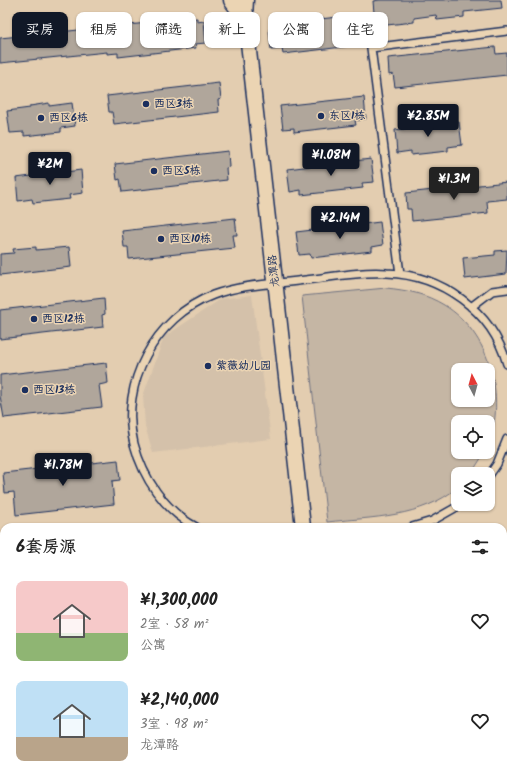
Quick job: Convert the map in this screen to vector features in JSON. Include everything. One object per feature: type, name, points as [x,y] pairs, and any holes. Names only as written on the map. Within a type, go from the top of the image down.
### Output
[{"type":"street","points":[[233,0],[247,5]]},
{"type":"street","name":"龙潭路","points":[[237,0],[247,5],[303,523]]},
{"type":"lane","points":[[400,274],[371,48],[507,31]]},
{"type":"lane","points":[[190,523],[176,514],[153,487],[137,456],[133,439],[131,415],[134,386],[150,348],[168,325],[181,313],[196,304],[229,290],[369,273],[400,274],[421,278],[438,284],[471,307],[491,329],[500,345],[507,364]]},
{"type":"lane","points":[[471,307],[492,291],[507,289]]},
{"type":"lane","points":[[495,469],[504,458],[507,439]]},
{"type":"lane","points":[[425,523],[451,510]]},
{"type":"shaded area","points":[[386,288],[409,291],[430,298],[444,305],[460,317],[473,332],[483,349],[488,363],[451,363],[451,407],[495,407],[495,387],[496,407],[495,415],[451,415],[451,459],[481,459],[475,467],[451,467],[451,492],[429,505],[379,517],[327,522],[302,296]]},
{"type":"shaded area","name":"紫薇幼儿园","points":[[252,295],[271,439],[153,453],[145,426],[143,396],[164,337],[221,299]]},
{"type":"building","points":[[501,0],[502,8],[464,12],[464,17],[437,20],[436,15],[414,18],[414,22],[388,25],[388,12],[374,12],[373,1]]},
{"type":"building","points":[[196,18],[197,22],[204,21],[204,43],[196,44]]},
{"type":"building","points":[[332,18],[332,48],[334,48],[283,54],[282,49],[271,50],[271,48],[324,48],[324,19]]},
{"type":"building","points":[[140,24],[140,48],[196,48],[118,57],[118,53],[107,54],[107,52],[0,63],[0,38],[12,37],[12,48],[68,48],[68,31],[76,30],[76,48],[132,48],[132,25]]},
{"type":"building","points":[[495,47],[496,54],[507,53],[507,75],[395,87],[393,74],[389,75],[388,58]]},
{"type":"building","name":"西区3栋","points":[[219,83],[221,99],[218,100],[219,112],[114,124],[112,112],[109,112],[107,96]]},
{"type":"building","name":"东区1栋","points":[[364,97],[366,119],[355,121],[356,125],[294,132],[294,128],[283,129],[280,106]]},
{"type":"building","name":"西区6栋","points":[[49,103],[49,106],[72,103],[75,126],[61,128],[61,132],[24,136],[24,132],[10,133],[7,111],[30,108],[30,106]]},
{"type":"building","points":[[459,122],[462,145],[448,147],[448,151],[411,155],[411,151],[397,153],[395,130],[418,127],[418,125],[436,123],[436,125]]},
{"type":"building","name":"西区5栋","points":[[228,151],[229,167],[226,168],[227,180],[122,192],[120,179],[117,180],[115,164]]},
{"type":"building","points":[[371,159],[374,182],[362,183],[363,188],[301,195],[301,190],[290,192],[287,169]]},
{"type":"building","points":[[81,170],[83,193],[69,195],[70,199],[33,203],[32,199],[18,201],[16,178],[39,175],[39,173],[57,171],[58,173]]},
{"type":"building","points":[[507,182],[507,199],[487,201],[488,213],[412,221],[411,209],[407,209],[406,193]]},
{"type":"building","name":"西区10栋","points":[[235,218],[237,235],[233,235],[235,248],[129,259],[128,247],[124,247],[122,231]]},
{"type":"building","points":[[380,222],[383,245],[372,247],[372,251],[311,258],[310,254],[299,255],[296,232]]},
{"type":"building","points":[[36,247],[36,250],[69,247],[71,267],[0,275],[0,254],[14,253],[13,249]]},
{"type":"building","points":[[507,250],[506,274],[465,279],[463,258],[495,255],[495,251]]},
{"type":"building","name":"西区12栋","points":[[104,298],[105,314],[102,315],[103,327],[0,339],[0,310]]},
{"type":"building","name":"西区13栋","points":[[106,363],[108,383],[99,385],[102,407],[4,418],[0,396],[0,375]]},
{"type":"building","points":[[118,460],[120,480],[112,481],[114,504],[16,515],[14,492],[5,493],[3,473]]},
{"type":"place","name":"西区3栋","points":[[146,104]]},
{"type":"place","name":"东区1栋","points":[[321,116]]},
{"type":"place","name":"西区6栋","points":[[41,118]]},
{"type":"place","name":"西区5栋","points":[[154,171]]},
{"type":"place","name":"西区10栋","points":[[161,239]]},
{"type":"place","name":"西区12栋","points":[[34,319]]},
{"type":"place","name":"紫薇幼儿园","points":[[208,366]]},
{"type":"place","name":"西区13栋","points":[[25,390]]}]
